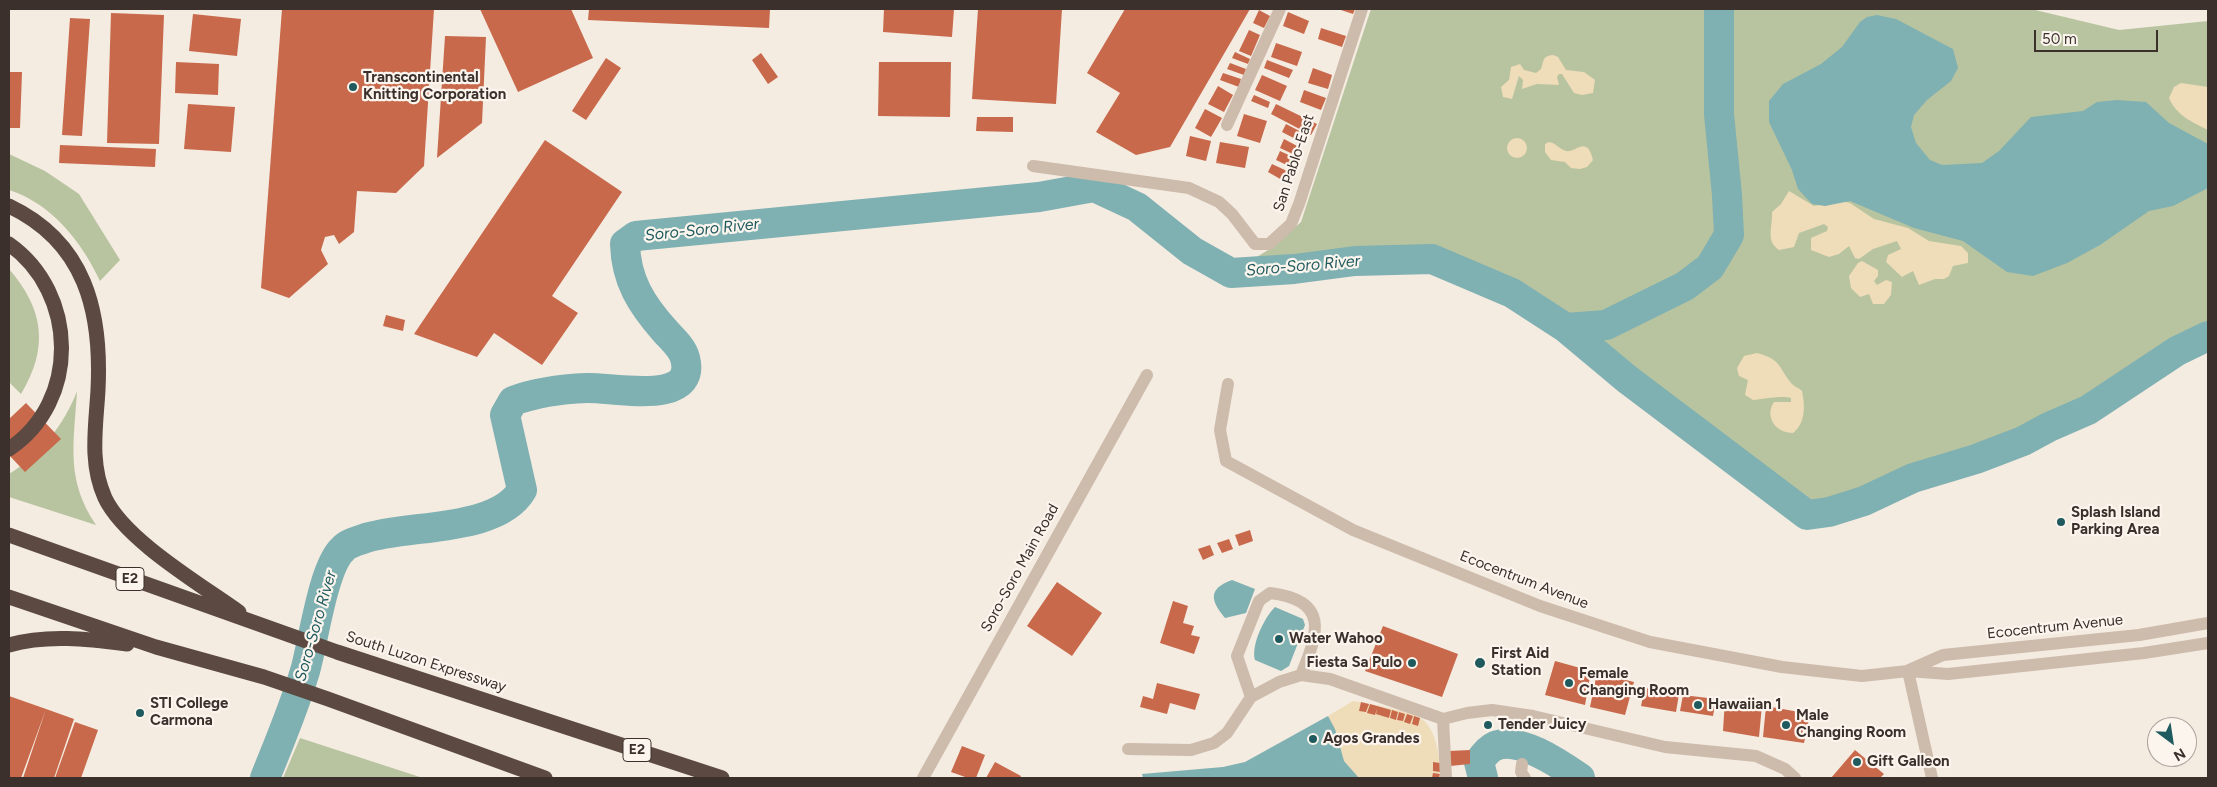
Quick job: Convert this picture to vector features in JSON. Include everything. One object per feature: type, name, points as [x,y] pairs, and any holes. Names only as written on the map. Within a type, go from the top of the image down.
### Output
[{"type":"highway","points":[[9,206],[39,222],[52,234],[73,260],[90,296],[98,354],[94,434],[96,468],[99,483],[112,511],[121,523],[149,548],[252,622]]},
{"type":"highway","points":[[9,244],[25,258],[44,284],[57,312],[63,343],[59,376],[44,412],[25,437],[9,449]]},
{"type":"highway","name":"South Luzon Expressway","points":[[9,535],[336,652],[722,778]]},
{"type":"highway","points":[[9,597],[156,647],[264,678],[328,699],[545,778]]},
{"type":"highway","points":[[9,645],[34,640],[78,638],[156,647]]},
{"type":"street","points":[[1226,125],[1280,9]]},
{"type":"street","name":"San Pablo-East","points":[[1033,166],[1189,188],[1219,202],[1232,214],[1255,244],[1269,244],[1291,224],[1299,204],[1362,9]]},
{"type":"street","name":"Soro-Soro Main Road","points":[[923,778],[1147,374]]},
{"type":"street","name":"Ecocentrum Avenue","points":[[1228,384],[1220,430],[1226,460],[1353,530],[1540,606],[1650,642],[1791,668],[1862,676],[1908,671],[1948,674],[2144,653],[2208,643]]},
{"type":"street","points":[[1251,697],[1237,656],[1259,602],[1270,593],[1295,599],[1306,605],[1314,614],[1316,629],[1312,648],[1301,675]]},
{"type":"street","name":"Ecocentrum Avenue","points":[[1908,671],[1943,655],[2139,635],[2208,623]]},
{"type":"street","points":[[1908,671],[1932,778]]},
{"type":"street","points":[[1128,749],[1191,750],[1214,743],[1227,733],[1251,697],[1279,682],[1301,675],[1330,679],[1443,719],[1492,710],[1532,716],[1665,747],[1756,756],[1795,778]]},
{"type":"street","points":[[1443,719],[1446,778]]},
{"type":"street","points":[[1522,764],[1521,772],[1525,778]]},
{"type":"green space","points":[[1371,9],[2031,9],[2119,30],[2208,21],[2208,336],[2177,351],[2088,410],[2023,441],[1976,459],[1913,478],[1864,501],[1829,512],[1807,515],[1627,379],[1566,328],[1512,293],[1432,259],[1355,261],[1294,269],[1231,273],[1273,247],[1301,222]]},
{"type":"green space","points":[[9,154],[45,171],[79,194],[120,260],[100,281],[93,266],[74,238],[52,214],[24,196],[9,190]]},
{"type":"green space","points":[[9,269],[30,299],[39,329],[36,361],[21,394],[9,382]]},
{"type":"green space","points":[[77,391],[74,444],[76,476],[86,508],[96,525],[9,497],[9,474],[41,449],[66,415]]},
{"type":"green space","points":[[300,738],[423,778],[283,778]]},
{"type":"sand","points":[[1553,55],[1558,57],[1566,70],[1584,72],[1595,80],[1593,93],[1582,95],[1574,93],[1562,74],[1559,74],[1557,77],[1559,85],[1537,84],[1522,89],[1523,80],[1519,76],[1512,99],[1503,97],[1501,87],[1509,80],[1511,67],[1520,64],[1524,70],[1536,73],[1541,69],[1545,58]]},
{"type":"sand","points":[[2181,83],[2208,87],[2208,130],[2185,117],[2172,104],[2169,98],[2174,87]]},
{"type":"sand","points":[[1517,138],[1524,141],[1527,148],[1524,155],[1517,158],[1510,155],[1507,148],[1510,141]]},
{"type":"sand","points":[[1549,142],[1566,151],[1584,146],[1591,152],[1593,160],[1587,167],[1580,169],[1571,168],[1565,162],[1551,160],[1545,152],[1545,144]]},
{"type":"sand","points":[[1789,191],[1814,206],[1841,201],[1850,203],[1874,219],[1908,228],[1929,241],[1961,246],[1968,253],[1968,263],[1953,266],[1949,276],[1944,279],[1935,279],[1919,285],[1913,271],[1902,277],[1886,262],[1888,255],[1901,249],[1897,241],[1873,249],[1859,259],[1855,258],[1849,246],[1839,254],[1829,257],[1811,250],[1811,238],[1827,231],[1828,227],[1824,224],[1799,233],[1794,247],[1779,250],[1771,238],[1772,212],[1781,204]]},
{"type":"sand","points":[[1862,261],[1878,270],[1878,276],[1874,281],[1877,285],[1886,280],[1892,282],[1891,295],[1884,304],[1873,304],[1869,294],[1860,297],[1851,288],[1849,276],[1858,263]]},
{"type":"sand","points":[[1757,353],[1776,362],[1792,384],[1802,391],[1804,414],[1800,424],[1793,433],[1777,427],[1773,423],[1770,413],[1774,402],[1791,402],[1791,398],[1778,397],[1753,400],[1745,395],[1748,380],[1739,376],[1737,368],[1744,356]]},
{"type":"sand","points":[[1353,701],[1406,712],[1426,723],[1437,745],[1439,778],[1359,778],[1344,761],[1328,716]]},
{"type":"water","points":[[1877,15],[1896,19],[1953,49],[1958,68],[1951,81],[1927,100],[1914,115],[1911,127],[1916,143],[1930,160],[1942,165],[1982,163],[1999,151],[2031,117],[2083,111],[2097,102],[2117,100],[2146,102],[2169,123],[2208,144],[2208,188],[2173,206],[2149,211],[2100,245],[2067,263],[2033,276],[2007,272],[1963,241],[1914,228],[1850,201],[1825,206],[1812,204],[1798,189],[1792,170],[1769,122],[1769,101],[1783,84],[1821,64],[1842,47],[1860,22],[1867,17]]},
{"type":"water","points":[[1232,580],[1255,589],[1246,613],[1225,618],[1214,601],[1214,596],[1218,587]]},
{"type":"water","name":"Water Wahoo","points":[[1275,607],[1303,619],[1305,625],[1289,666],[1281,671],[1255,660],[1254,654],[1259,632]]},
{"type":"water","name":"Agos Grandes","points":[[1328,716],[1335,729],[1344,761],[1359,778],[1143,778],[1142,774],[1223,767],[1245,762]]},
{"type":"building","name":"Transcontinental Knitting Corporation","points":[[282,9],[434,9],[424,166],[396,193],[357,191],[354,232],[339,244],[334,235],[325,237],[321,250],[328,264],[289,298],[261,288]]},
{"type":"building","points":[[480,9],[571,9],[593,58],[518,92]]},
{"type":"building","points":[[589,9],[770,9],[769,28],[588,20]]},
{"type":"building","points":[[884,9],[954,9],[952,37],[883,32]]},
{"type":"building","points":[[978,9],[1062,9],[1056,104],[972,99]]},
{"type":"building","points":[[1125,9],[1250,9],[1170,147],[1136,155],[1096,132],[1120,93],[1087,73]]},
{"type":"building","points":[[1338,9],[1355,9],[1353,14]]},
{"type":"building","points":[[1259,10],[1270,16],[1264,28],[1253,23]]},
{"type":"building","points":[[1288,12],[1309,21],[1304,34],[1283,26]]},
{"type":"building","points":[[111,13],[164,15],[159,144],[107,143]]},
{"type":"building","points":[[193,14],[241,19],[237,56],[189,51]]},
{"type":"building","points":[[70,18],[90,19],[82,136],[62,135]]},
{"type":"building","points":[[1321,28],[1346,36],[1342,47],[1318,39]]},
{"type":"building","points":[[1249,30],[1260,35],[1251,56],[1239,51]]},
{"type":"building","points":[[445,36],[486,37],[482,123],[437,158]]},
{"type":"building","points":[[1276,43],[1302,52],[1297,66],[1271,57]]},
{"type":"building","points":[[1235,52],[1250,59],[1248,64],[1232,58]]},
{"type":"building","points":[[761,53],[778,77],[768,84],[752,60]]},
{"type":"building","points":[[606,58],[621,68],[586,120],[572,111]]},
{"type":"building","points":[[1267,60],[1293,70],[1289,78],[1264,68]]},
{"type":"building","points":[[176,62],[219,64],[218,95],[175,93]]},
{"type":"building","points":[[879,62],[951,62],[950,117],[878,116]]},
{"type":"building","points":[[1230,63],[1246,69],[1244,75],[1227,69]]},
{"type":"building","points":[[1313,68],[1332,75],[1328,89],[1308,83]]},
{"type":"building","points":[[9,72],[22,72],[20,128],[9,128]]},
{"type":"building","points":[[1223,73],[1241,79],[1239,87],[1220,80]]},
{"type":"building","points":[[1262,75],[1287,86],[1280,101],[1255,90]]},
{"type":"building","points":[[1218,86],[1233,95],[1224,112],[1208,104]]},
{"type":"building","points":[[1304,90],[1326,98],[1321,110],[1300,102]]},
{"type":"building","points":[[1254,95],[1270,102],[1268,108],[1251,101]]},
{"type":"building","points":[[188,104],[235,107],[231,152],[184,149]]},
{"type":"building","points":[[1276,104],[1317,124],[1311,135],[1271,114]]},
{"type":"building","points":[[1205,109],[1222,118],[1211,137],[1195,128]]},
{"type":"building","points":[[1244,114],[1267,121],[1260,143],[1237,136]]},
{"type":"building","points":[[977,117],[1013,117],[1013,132],[976,131]]},
{"type":"building","points":[[1286,124],[1309,136],[1305,144],[1282,132]]},
{"type":"building","points":[[1190,136],[1211,141],[1206,161],[1186,156]]},
{"type":"building","points":[[1284,139],[1299,147],[1295,155],[1280,148]]},
{"type":"building","points":[[545,140],[622,192],[552,296],[578,313],[542,365],[494,333],[477,357],[414,334]]},
{"type":"building","points":[[1220,142],[1249,147],[1245,168],[1216,163]]},
{"type":"building","points":[[60,145],[156,149],[155,167],[59,163]]},
{"type":"building","points":[[1280,151],[1295,158],[1291,167],[1276,160]]},
{"type":"building","points":[[1272,164],[1287,171],[1282,180],[1268,172]]},
{"type":"building","points":[[386,315],[405,320],[403,331],[383,326]]},
{"type":"building","points":[[26,403],[61,439],[25,472],[9,455],[9,419]]},
{"type":"building","points":[[1250,530],[1253,541],[1239,546],[1235,535]]},
{"type":"building","points":[[1229,539],[1233,549],[1222,553],[1217,543]]},
{"type":"building","points":[[1210,545],[1214,555],[1203,560],[1198,549]]},
{"type":"building","points":[[1057,582],[1102,613],[1072,656],[1027,626]]},
{"type":"building","points":[[1173,601],[1188,606],[1183,623],[1194,626],[1191,635],[1200,637],[1194,654],[1160,643]]},
{"type":"building","name":"Fiesta Sa Pulo","points":[[1383,626],[1458,654],[1442,697],[1365,671]]},
{"type":"building","name":"Female Changing Room","points":[[1555,661],[1591,671],[1585,705],[1545,695]]},
{"type":"building","points":[[1597,673],[1634,682],[1625,715],[1590,707]]},
{"type":"building","points":[[1157,683],[1200,694],[1195,710],[1170,703],[1167,714],[1140,707],[1143,696],[1153,699]]},
{"type":"building","points":[[1645,688],[1679,694],[1676,712],[1641,706]]},
{"type":"building","name":"Hawaiian 1","points":[[1683,695],[1716,699],[1713,716],[1680,711]]},
{"type":"building","points":[[9,696],[46,709],[21,778],[9,778]]},
{"type":"building","name":"Female Changing Room","points":[[1725,699],[1762,705],[1759,737],[1723,731]]},
{"type":"building","points":[[1361,702],[1369,704],[1366,712],[1359,711]]},
{"type":"building","points":[[1370,704],[1391,710],[1389,718],[1376,714],[1377,709],[1375,715],[1367,713]]},
{"type":"building","name":"Male Changing Room","points":[[1766,706],[1810,714],[1804,743],[1763,737]]},
{"type":"building","points":[[46,709],[74,719],[54,778],[23,778]]},
{"type":"building","points":[[1392,710],[1398,712],[1396,720],[1390,718]]},
{"type":"building","points":[[1399,712],[1405,714],[1403,721],[1397,720]]},
{"type":"building","points":[[1407,714],[1413,716],[1410,724],[1404,722]]},
{"type":"building","points":[[1414,716],[1420,718],[1418,726],[1412,724]]},
{"type":"building","points":[[75,722],[98,730],[81,778],[55,778]]},
{"type":"building","points":[[962,746],[985,755],[976,778],[968,778],[951,772]]},
{"type":"building","points":[[1470,750],[1470,764],[1450,766],[1449,751]]},
{"type":"building","name":"Gift Galleon","points":[[1855,750],[1884,774],[1880,778],[1831,778]]},
{"type":"building","points":[[995,762],[1021,776],[1020,778],[986,778]]},
{"type":"building","points":[[1433,762],[1440,763],[1440,772],[1433,771]]},
{"type":"building","points":[[1433,773],[1440,774],[1439,778],[1432,778]]},
{"type":"waterway","points":[[1566,328],[1606,325],[1685,286],[1710,267],[1729,235],[1719,114],[1719,9]]},
{"type":"waterway","name":"Soro-Soro River","points":[[265,778],[301,685],[324,588],[336,558],[345,547],[381,534],[472,520],[493,514],[510,504],[522,490],[505,415],[513,401],[531,395],[558,390],[587,388],[651,391],[667,389],[679,383],[686,373],[684,354],[656,321],[636,291],[628,269],[625,244],[636,236],[1039,197],[1094,187],[1137,207],[1192,251],[1231,273],[1294,269],[1355,261],[1432,259],[1512,293],[1566,328],[1627,379],[1807,515],[1829,512],[1864,501],[1913,478],[1976,459],[2023,441],[2088,410],[2177,351],[2208,336]]},
{"type":"waterway","points":[[1483,778],[1479,762],[1490,749],[1505,744],[1528,748],[1540,753],[1580,778]]},
{"type":"place","name":"Transcontinental Knitting Corporation","points":[[353,87]]},
{"type":"place","name":"Splash Island Parking Area","points":[[2061,522]]},
{"type":"place","name":"Water Wahoo","points":[[1279,639]]},
{"type":"place","name":"Fiesta Sa Pulo","points":[[1412,663]]},
{"type":"place","name":"First Aid Station","points":[[1480,663]]},
{"type":"place","name":"Female Changing Room","points":[[1569,683]]},
{"type":"place","name":"Hawaiian 1","points":[[1698,705]]},
{"type":"place","name":"STI College Carmona","points":[[140,713]]},
{"type":"place","name":"Tender Juicy","points":[[1488,725]]},
{"type":"place","name":"Male Changing Room","points":[[1786,725]]},
{"type":"place","name":"Agos Grandes","points":[[1313,739]]},
{"type":"place","name":"Gift Galleon","points":[[1857,762]]}]
